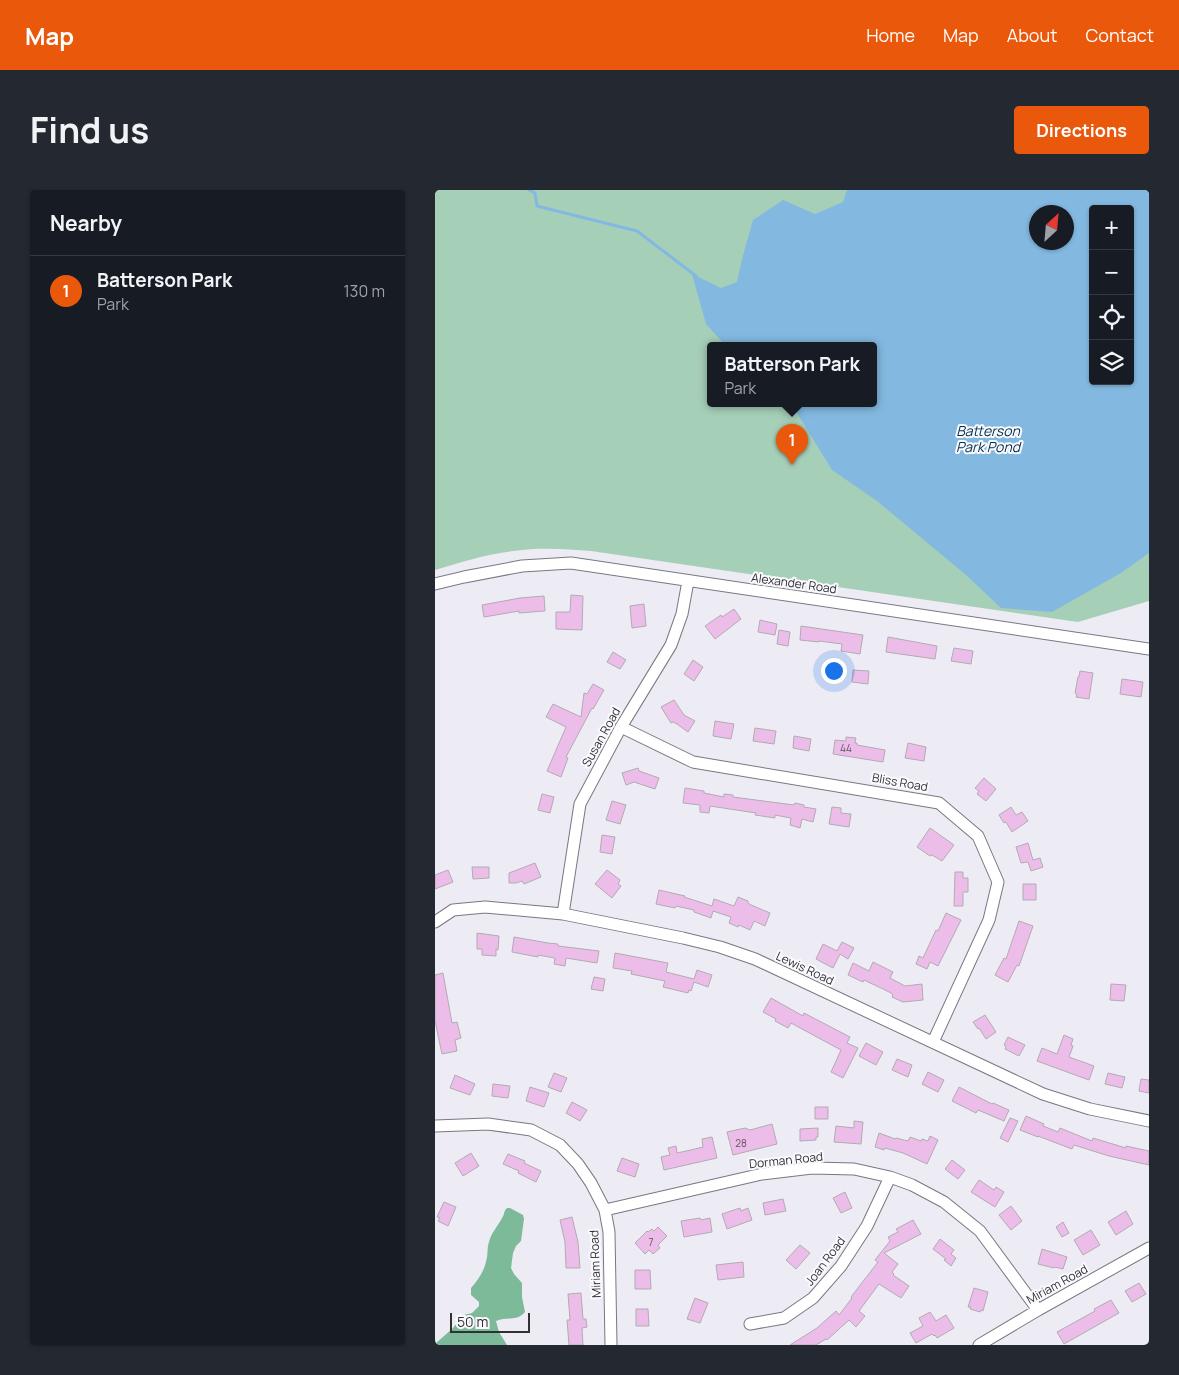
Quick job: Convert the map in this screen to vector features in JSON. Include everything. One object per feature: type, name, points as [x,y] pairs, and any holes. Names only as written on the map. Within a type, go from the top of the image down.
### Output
[{"type":"street","name":"Alexander Road","points":[[435,584],[522,566],[571,563],[1149,649]]},
{"type":"street","name":"Susan Road","points":[[563,914],[580,804],[621,727],[671,645],[682,614],[688,581]]},
{"type":"street","name":"Bliss Road","points":[[621,727],[693,762],[939,803],[978,836],[998,882],[989,920],[933,1042]]},
{"type":"street","name":"Lewis Road","points":[[435,922],[453,910],[485,907],[563,914],[720,947],[755,959],[1043,1094],[1090,1109],[1149,1121]]},
{"type":"street","name":"Miriam Road","points":[[435,1126],[488,1124],[531,1130],[560,1145],[578,1164],[591,1183],[605,1210],[609,1232],[611,1345]]},
{"type":"street","name":"Dorman Road","points":[[605,1210],[762,1174],[812,1168],[854,1169],[890,1177],[912,1185],[944,1202],[980,1231],[1038,1310]]},
{"type":"street","name":"Joan Road","points":[[750,1324],[784,1318],[813,1298],[841,1266],[867,1226],[890,1177]]},
{"type":"street","name":"Miriam Road","points":[[979,1345],[1149,1248]]},
{"type":"green space","points":[[435,190],[1149,190],[1149,601],[1078,622],[591,551],[533,549],[504,552],[435,570]]},
{"type":"green space","points":[[507,1208],[523,1215],[524,1219],[521,1241],[513,1253],[511,1268],[522,1283],[525,1312],[519,1317],[496,1321],[499,1332],[507,1345],[435,1345],[453,1328],[461,1317],[472,1313],[479,1306],[479,1302],[471,1295],[471,1288],[483,1270],[490,1239]]},
{"type":"water","name":"Batterson Park Pond","points":[[847,190],[1149,190],[1149,553],[1121,573],[1052,612],[1001,608],[966,575],[877,501],[832,470],[793,407],[877,407],[877,342],[722,342],[706,324],[692,274],[721,288],[737,282],[753,220],[783,200],[815,214],[843,202]]},
{"type":"building","points":[[571,595],[583,596],[582,630],[556,629],[556,612],[570,612]]},
{"type":"building","points":[[544,596],[545,611],[519,613],[519,611],[484,617],[482,605]]},
{"type":"building","points":[[644,604],[646,626],[632,628],[630,606]]},
{"type":"building","points":[[734,609],[741,619],[715,639],[705,626]]},
{"type":"building","points":[[760,620],[777,624],[775,635],[758,632]]},
{"type":"building","points":[[801,626],[863,635],[860,654],[841,651],[842,644],[800,640]]},
{"type":"building","points":[[779,630],[790,632],[788,646],[777,644]]},
{"type":"building","points":[[888,637],[937,646],[935,659],[886,652]]},
{"type":"building","points":[[954,648],[973,651],[971,664],[951,661]]},
{"type":"building","points":[[613,652],[626,660],[620,669],[607,662]]},
{"type":"building","points":[[693,660],[703,667],[694,681],[684,674]]},
{"type":"building","points":[[853,670],[869,671],[868,684],[852,682]]},
{"type":"building","points":[[1080,671],[1093,673],[1089,699],[1076,697],[1075,693]]},
{"type":"building","points":[[1122,679],[1143,682],[1141,697],[1120,694]]},
{"type":"building","points":[[593,684],[604,690],[592,708],[566,757],[568,758],[561,777],[547,771],[566,727],[546,717],[553,704],[581,717],[584,693],[587,694]]},
{"type":"building","points":[[674,700],[684,715],[695,721],[688,732],[677,724],[671,723],[661,707]]},
{"type":"building","points":[[715,721],[734,724],[731,739],[713,736]]},
{"type":"building","points":[[755,728],[776,731],[774,744],[753,741]]},
{"type":"building","points":[[794,736],[811,739],[809,751],[793,748]]},
{"type":"building","points":[[846,737],[856,738],[855,743],[857,745],[885,750],[883,762],[833,754],[835,740],[846,741]]},
{"type":"building","points":[[908,743],[926,747],[924,761],[905,758]]},
{"type":"building","points":[[638,768],[639,771],[659,778],[655,789],[634,782],[626,785],[622,773]]},
{"type":"building","points":[[984,778],[996,789],[986,801],[977,794],[979,791],[975,788]]},
{"type":"building","points":[[685,788],[724,797],[724,794],[733,795],[733,797],[794,805],[795,803],[816,809],[813,822],[802,819],[800,828],[790,825],[791,818],[775,815],[775,818],[710,806],[709,813],[700,812],[700,805],[683,803]]},
{"type":"building","points":[[542,794],[554,797],[550,813],[538,810]]},
{"type":"building","points":[[612,801],[626,805],[620,824],[606,820]]},
{"type":"building","points":[[832,807],[841,808],[841,813],[851,814],[849,827],[829,824]]},
{"type":"building","points":[[1011,807],[1016,815],[1022,812],[1028,821],[1012,832],[999,815]]},
{"type":"building","points":[[930,828],[954,845],[942,861],[932,855],[930,856],[917,847]]},
{"type":"building","points":[[602,835],[615,837],[612,854],[600,852]]},
{"type":"building","points":[[1028,843],[1033,860],[1040,858],[1043,867],[1031,871],[1028,862],[1021,863],[1016,847]]},
{"type":"building","points":[[535,863],[541,877],[524,884],[522,881],[509,883],[509,873]]},
{"type":"building","points":[[472,867],[489,867],[489,878],[473,879]]},
{"type":"building","points":[[448,870],[453,882],[435,889],[435,875]]},
{"type":"building","points":[[607,870],[620,880],[618,884],[621,886],[612,898],[595,884]]},
{"type":"building","points":[[955,872],[963,872],[963,878],[968,878],[968,892],[963,892],[963,906],[954,906]]},
{"type":"building","points":[[1023,884],[1036,884],[1036,900],[1023,900]]},
{"type":"building","points":[[659,890],[685,896],[712,906],[714,899],[734,906],[738,897],[770,913],[765,926],[754,921],[750,930],[729,923],[731,917],[713,911],[711,918],[694,912],[694,910],[656,904]]},
{"type":"building","points":[[946,913],[961,920],[938,966],[930,962],[927,969],[916,964],[919,956],[923,958]]},
{"type":"building","points":[[1019,921],[1033,926],[1019,966],[1017,965],[1008,982],[995,975],[1004,958],[1006,959]]},
{"type":"building","points":[[477,933],[499,936],[496,956],[482,955],[482,949],[477,949]]},
{"type":"building","points":[[514,937],[558,944],[558,946],[599,951],[597,963],[566,958],[565,966],[554,964],[555,958],[512,952]]},
{"type":"building","points":[[842,942],[854,948],[848,959],[840,954],[833,968],[816,959],[823,944],[837,951]]},
{"type":"building","points":[[615,953],[668,963],[666,972],[694,979],[697,970],[712,975],[708,987],[694,982],[691,991],[689,990],[688,993],[663,987],[665,981],[631,974],[632,971],[613,968]]},
{"type":"building","points":[[873,962],[893,972],[890,978],[905,986],[922,984],[923,1000],[903,1002],[892,997],[893,994],[883,989],[848,975],[853,963],[869,971]]},
{"type":"building","points":[[443,973],[452,1023],[457,1022],[461,1038],[455,1040],[457,1051],[442,1054],[435,1021],[435,975]]},
{"type":"building","points":[[594,977],[605,979],[603,991],[591,989]]},
{"type":"building","points":[[1111,984],[1126,985],[1124,1001],[1110,1000]]},
{"type":"building","points":[[771,998],[803,1016],[804,1013],[850,1037],[847,1043],[858,1048],[843,1078],[831,1072],[841,1050],[791,1023],[788,1028],[775,1021],[776,1019],[763,1012]]},
{"type":"building","points":[[985,1015],[996,1032],[986,1039],[973,1022]]},
{"type":"building","points":[[1064,1035],[1073,1039],[1071,1045],[1073,1046],[1069,1057],[1094,1066],[1089,1080],[1037,1061],[1042,1048],[1057,1054]]},
{"type":"building","points":[[1008,1037],[1025,1045],[1019,1056],[1005,1049],[1006,1046],[1004,1045]]},
{"type":"building","points":[[866,1043],[883,1052],[876,1065],[859,1056]]},
{"type":"building","points":[[897,1059],[912,1065],[908,1077],[892,1070]]},
{"type":"building","points":[[928,1072],[944,1080],[938,1092],[922,1084]]},
{"type":"building","points":[[554,1073],[567,1078],[561,1092],[548,1087]]},
{"type":"building","points":[[1108,1073],[1125,1077],[1122,1088],[1105,1084]]},
{"type":"building","points":[[455,1075],[475,1084],[470,1095],[450,1088]]},
{"type":"building","points":[[1141,1079],[1149,1080],[1149,1093],[1139,1091]]},
{"type":"building","points":[[493,1084],[510,1086],[508,1098],[492,1096]]},
{"type":"building","points":[[530,1087],[549,1093],[544,1107],[526,1101]]},
{"type":"building","points":[[959,1087],[992,1104],[1009,1110],[1004,1121],[978,1110],[976,1113],[952,1101]]},
{"type":"building","points":[[572,1102],[587,1110],[580,1121],[566,1113]]},
{"type":"building","points":[[815,1107],[828,1107],[828,1119],[815,1119]]},
{"type":"building","points":[[1026,1116],[1058,1132],[1060,1128],[1092,1141],[1093,1138],[1126,1148],[1126,1146],[1149,1151],[1149,1165],[1109,1156],[1074,1145],[1072,1149],[1020,1130]]},
{"type":"building","points":[[1010,1118],[1018,1121],[1008,1142],[1000,1138]]},
{"type":"building","points":[[854,1121],[863,1122],[861,1144],[834,1142],[836,1126],[854,1128]]},
{"type":"building","points":[[772,1124],[777,1144],[733,1155],[727,1132],[745,1128],[750,1130]]},
{"type":"building","points":[[818,1128],[816,1140],[800,1141],[800,1129]]},
{"type":"building","points":[[879,1133],[895,1139],[908,1141],[910,1137],[921,1141],[922,1139],[928,1141],[930,1136],[938,1140],[927,1164],[903,1153],[875,1147]]},
{"type":"building","points":[[712,1137],[717,1158],[664,1170],[661,1157],[670,1155],[668,1148],[676,1146],[677,1153],[703,1147],[702,1139]]},
{"type":"building","points":[[471,1153],[479,1166],[463,1176],[455,1163]]},
{"type":"building","points":[[508,1154],[525,1161],[524,1163],[541,1171],[536,1182],[518,1173],[519,1171],[503,1164]]},
{"type":"building","points":[[622,1158],[639,1164],[635,1177],[617,1171]]},
{"type":"building","points":[[952,1160],[965,1170],[958,1179],[945,1169]]},
{"type":"building","points":[[979,1180],[994,1190],[996,1187],[1004,1192],[995,1207],[971,1192]]},
{"type":"building","points":[[845,1192],[852,1208],[841,1213],[833,1198]]},
{"type":"building","points":[[783,1199],[786,1211],[765,1215],[763,1203]]},
{"type":"building","points":[[444,1202],[456,1207],[448,1226],[438,1221],[440,1218],[437,1217]]},
{"type":"building","points":[[1011,1206],[1022,1221],[1011,1230],[999,1215]]},
{"type":"building","points":[[740,1208],[741,1211],[748,1208],[752,1220],[727,1229],[722,1214]]},
{"type":"building","points":[[1126,1211],[1133,1224],[1116,1235],[1108,1222]]},
{"type":"building","points":[[572,1217],[578,1242],[580,1268],[566,1268],[565,1242],[560,1220]]},
{"type":"building","points":[[700,1218],[701,1220],[710,1218],[712,1232],[684,1237],[681,1221]]},
{"type":"building","points":[[913,1220],[921,1234],[884,1253],[898,1264],[892,1272],[893,1275],[909,1286],[901,1298],[879,1284],[859,1311],[865,1316],[856,1327],[849,1320],[827,1340],[816,1345],[790,1345],[817,1328],[836,1311],[839,1315],[878,1262],[875,1260],[890,1241],[888,1237],[898,1232],[896,1229]]},
{"type":"building","points":[[1063,1222],[1069,1233],[1062,1237],[1056,1227]]},
{"type":"building","points":[[658,1227],[667,1236],[658,1245],[660,1248],[653,1254],[649,1250],[645,1254],[635,1243],[647,1231],[652,1229],[654,1231]]},
{"type":"building","points":[[1091,1230],[1100,1245],[1083,1255],[1074,1240]]},
{"type":"building","points":[[940,1239],[954,1250],[951,1254],[956,1258],[951,1266],[944,1260],[946,1259],[933,1249]]},
{"type":"building","points":[[800,1245],[810,1253],[796,1269],[786,1260]]},
{"type":"building","points":[[1042,1249],[1067,1257],[1063,1269],[1038,1264]]},
{"type":"building","points":[[743,1262],[744,1277],[718,1280],[716,1265]]},
{"type":"building","points":[[635,1270],[650,1270],[651,1289],[635,1289]]},
{"type":"building","points":[[1139,1283],[1146,1294],[1132,1302],[1125,1291]]},
{"type":"building","points":[[974,1288],[988,1292],[983,1311],[981,1310],[980,1312],[968,1307]]},
{"type":"building","points":[[581,1293],[583,1319],[586,1319],[587,1327],[582,1328],[583,1345],[569,1345],[567,1320],[570,1320],[568,1294]]},
{"type":"building","points":[[695,1298],[708,1303],[700,1323],[687,1319]]},
{"type":"building","points":[[1111,1300],[1119,1313],[1064,1344],[1057,1332]]},
{"type":"building","points":[[636,1309],[648,1309],[649,1326],[636,1326]]},
{"type":"building","points":[[930,1312],[936,1321],[946,1315],[954,1328],[937,1338],[932,1334],[916,1343],[910,1333],[923,1326],[919,1318]]},
{"type":"waterway","points":[[529,190],[535,193],[537,206],[637,231],[696,276]]},
{"type":"place","name":"Batterson Park","points":[[792,465]]}]
